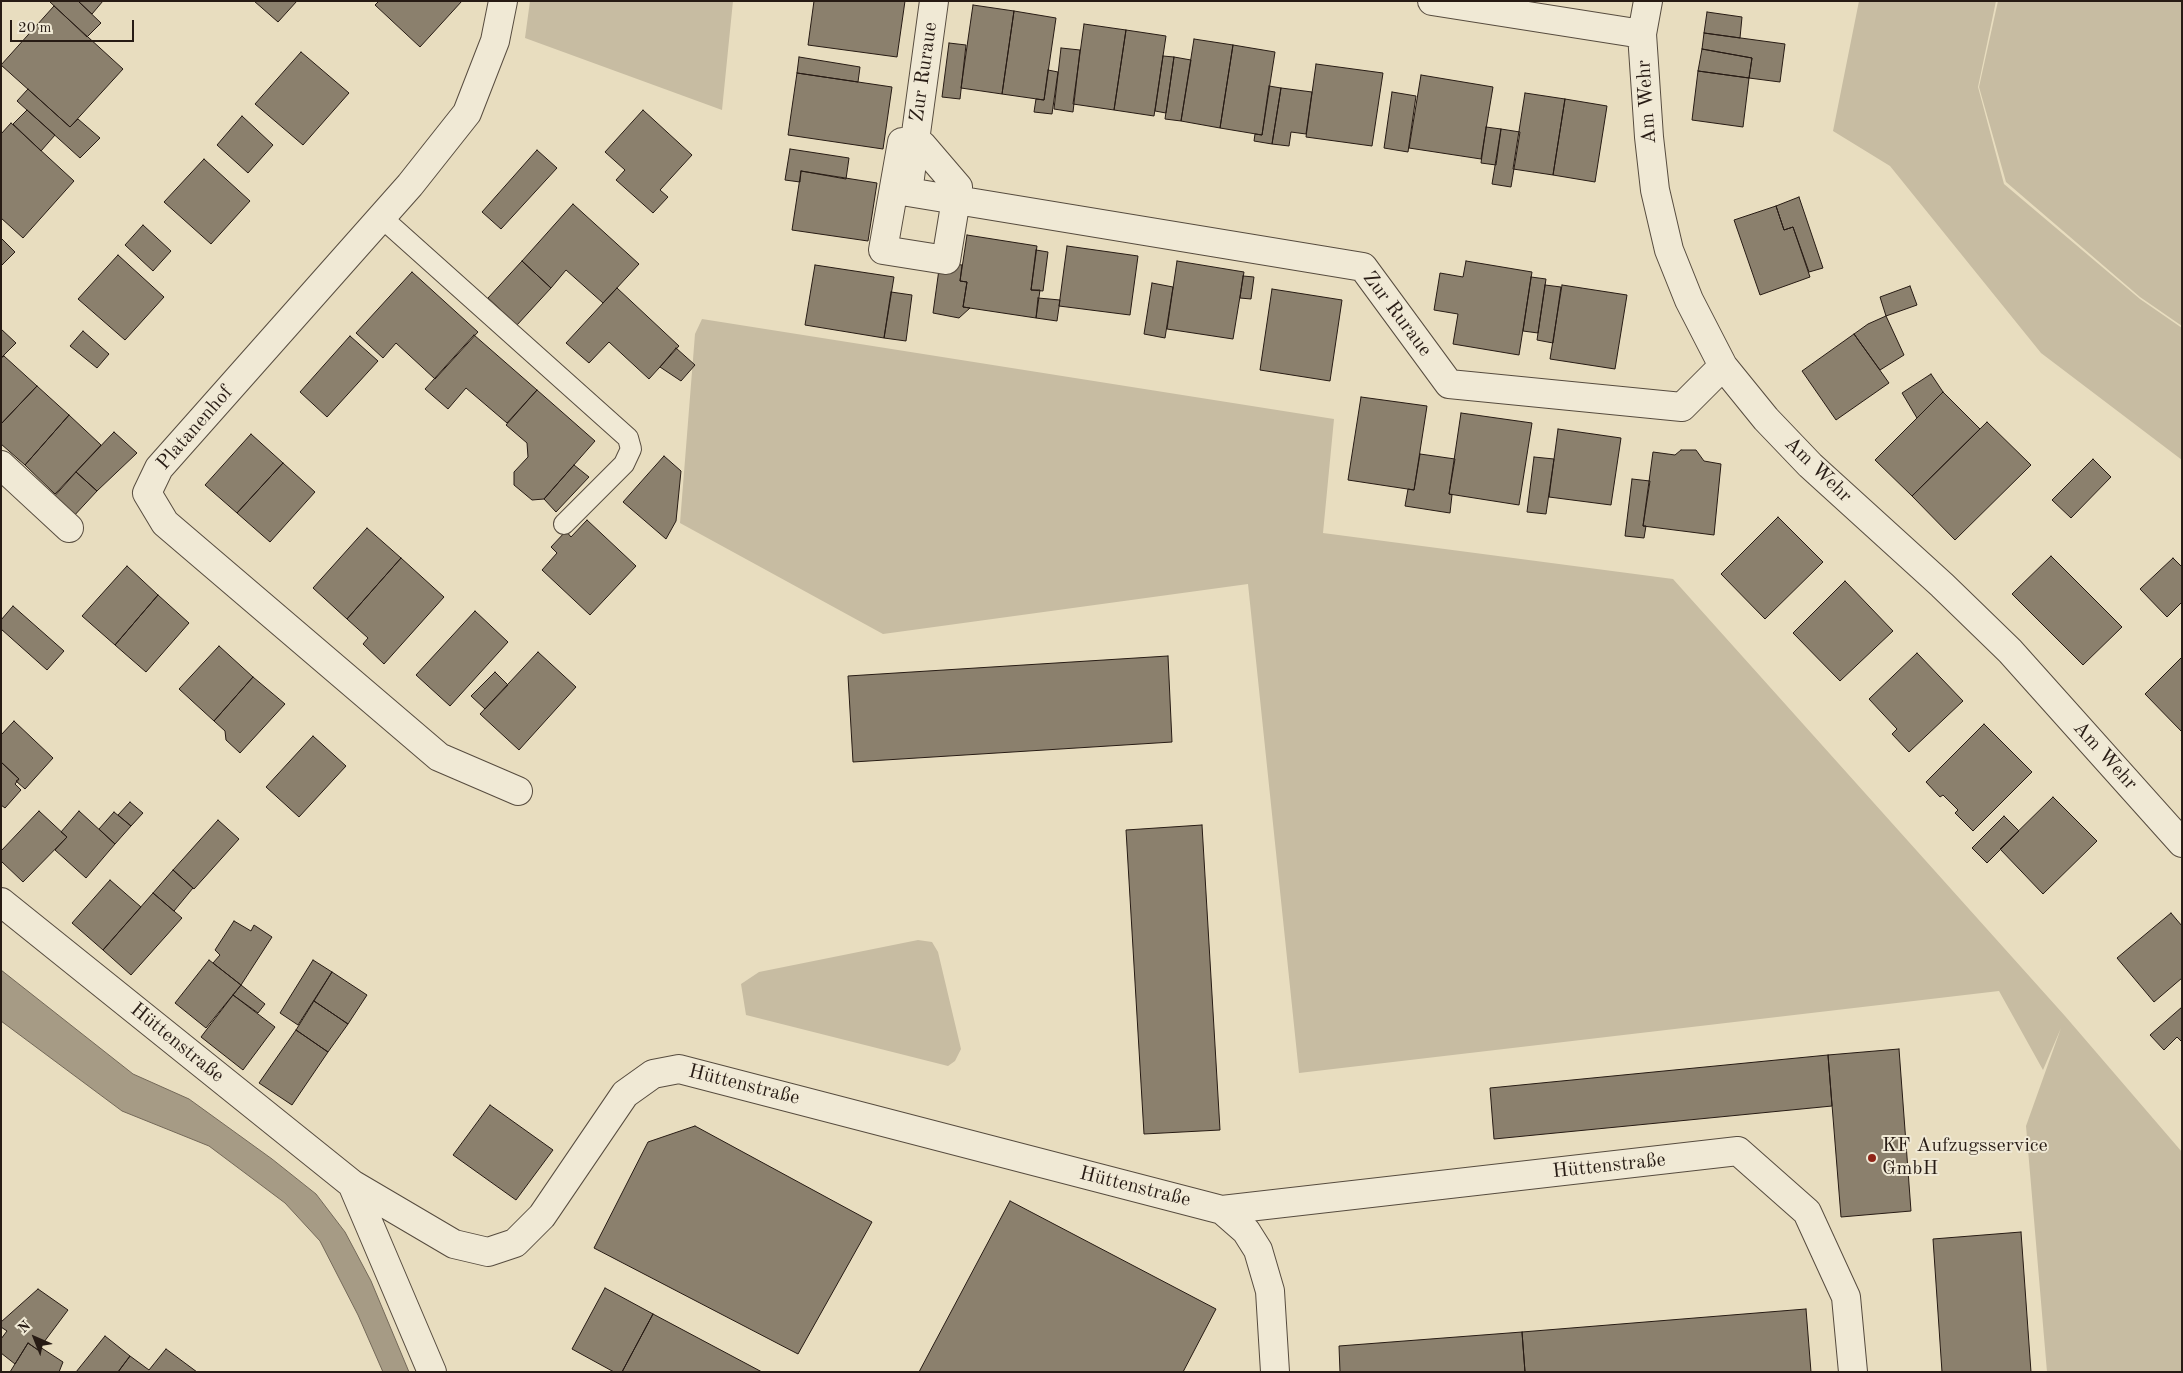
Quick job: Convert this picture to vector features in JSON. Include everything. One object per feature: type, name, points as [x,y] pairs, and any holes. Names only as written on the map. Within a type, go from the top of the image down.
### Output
[{"type":"street","name":"Platanenhof","points":[[503,1],[495,40],[466,113],[410,185],[159,468],[147,493],[165,524],[438,758],[518,791]]},
{"type":"street","name":"Zur Ruraue","points":[[934,1],[908,192],[1363,267],[1449,384],[1682,407],[1724,366]]},
{"type":"street","points":[[1432,1],[1642,34]]},
{"type":"street","name":"Am Wehr","points":[[1648,1],[1642,34],[1654,190],[1669,250],[1689,300],[1724,366],[1766,419],[1810,465],[1942,585],[2010,651],[2182,843]]},
{"type":"street","name":"Zur Ruraue","points":[[902,142],[922,145],[958,187],[956,200],[946,260],[883,250],[902,142]]},
{"type":"street","points":[[1,465],[69,528]]},
{"type":"street","name":"Hüttenstraße","points":[[1,902],[352,1184],[454,1244],[488,1252],[515,1243],[542,1216],[625,1094],[652,1074],[679,1069],[1222,1210],[1738,1151],[1807,1212],[1846,1297],[1853,1372]]},
{"type":"street","name":"Hüttenstraße","points":[[352,1184],[432,1372]]},
{"type":"street","name":"Hüttenstraße","points":[[1222,1210],[1246,1231],[1258,1250],[1270,1291],[1275,1372]]},
{"type":"lane","points":[[381,217],[628,438],[631,449],[624,464],[564,524]]},
{"type":"shaded area","points":[[530,1],[733,1],[722,110],[525,38]]},
{"type":"shaded area","points":[[1859,1],[1996,1],[1978,87],[2004,184],[2140,299],[2182,328],[2182,460],[2041,353],[1890,166],[1833,131]]},
{"type":"shaded area","points":[[1998,1],[2182,1],[2182,326],[2140,297],[2006,182],[1979,87]]},
{"type":"shaded area","points":[[702,319],[1334,419],[1323,533],[1673,579],[2065,1016],[2182,1152],[2182,1372],[2047,1372],[2026,1126],[2061,1028],[2043,1070],[1999,991],[1299,1073],[1248,584],[883,634],[680,523],[695,334]]},
{"type":"shaded area","points":[[918,940],[932,942],[938,952],[961,1049],[955,1061],[948,1066],[746,1015],[741,984],[759,972]]},
{"type":"shaded area","points":[[1,970],[133,1074],[189,1099],[272,1159],[316,1194],[345,1232],[371,1281],[409,1372],[383,1372],[358,1315],[320,1241],[285,1203],[209,1146],[122,1111],[1,1021]]},
{"type":"building","points":[[49,1],[78,1],[101,23],[87,37]]},
{"type":"building","points":[[78,1],[103,1],[92,14]]},
{"type":"building","points":[[254,1],[297,1],[278,22]]},
{"type":"building","points":[[379,1],[462,1],[420,47],[375,5]]},
{"type":"building","points":[[814,1],[905,1],[897,57],[808,45]]},
{"type":"building","points":[[973,5],[1014,11],[1002,94],[961,88]]},
{"type":"building","points":[[54,6],[123,69],[70,127],[1,65]]},
{"type":"building","points":[[1014,11],[1056,18],[1044,100],[1002,94]]},
{"type":"building","points":[[1707,12],[1742,17],[1740,38],[1704,33]]},
{"type":"building","points":[[1084,24],[1126,30],[1114,110],[1073,104]]},
{"type":"building","points":[[1126,30],[1166,36],[1154,116],[1114,110]]},
{"type":"building","points":[[1704,33],[1785,44],[1780,82],[1749,78],[1752,58],[1702,49]]},
{"type":"building","points":[[1194,39],[1233,45],[1220,128],[1181,121]]},
{"type":"building","points":[[949,43],[966,45],[960,99],[942,97]]},
{"type":"building","points":[[1233,45],[1275,52],[1262,135],[1220,128]]},
{"type":"building","points":[[1061,48],[1080,50],[1073,112],[1054,109]]},
{"type":"building","points":[[1702,49],[1752,58],[1749,78],[1698,71]]},
{"type":"building","points":[[301,52],[349,93],[303,145],[255,104]]},
{"type":"building","points":[[1163,56],[1174,57],[1166,113],[1155,111]]},
{"type":"building","points":[[799,57],[860,67],[858,82],[797,73]]},
{"type":"building","points":[[1174,57],[1191,60],[1181,121],[1165,119]]},
{"type":"building","points":[[1316,64],[1383,73],[1372,146],[1306,137]]},
{"type":"building","points":[[1048,70],[1058,72],[1052,114],[1034,112],[1036,99],[1044,100]]},
{"type":"building","points":[[1698,71],[1749,78],[1743,127],[1692,120]]},
{"type":"building","points":[[797,73],[892,87],[883,149],[788,135]]},
{"type":"building","points":[[1421,75],[1493,87],[1481,159],[1409,148]]},
{"type":"building","points":[[1269,86],[1281,88],[1272,144],[1254,141],[1255,134],[1262,135]]},
{"type":"building","points":[[1281,88],[1312,92],[1306,134],[1291,132],[1289,146],[1272,144]]},
{"type":"building","points":[[28,89],[70,127],[78,119],[100,138],[80,158],[17,101]]},
{"type":"building","points":[[1392,92],[1416,96],[1408,152],[1384,148]]},
{"type":"building","points":[[1525,93],[1565,99],[1553,175],[1513,169]]},
{"type":"building","points":[[1565,99],[1607,106],[1595,182],[1553,175]]},
{"type":"building","points":[[27,110],[55,135],[41,151],[13,124]]},
{"type":"building","points":[[643,110],[692,155],[660,190],[668,197],[653,213],[616,180],[625,170],[605,152]]},
{"type":"building","points":[[242,116],[273,145],[248,173],[217,145]]},
{"type":"building","points":[[11,123],[74,181],[23,238],[1,218],[1,134]]},
{"type":"building","points":[[1486,127],[1501,129],[1496,165],[1481,163]]},
{"type":"building","points":[[1501,129],[1520,132],[1511,187],[1492,184]]},
{"type":"building","points":[[790,149],[849,158],[846,179],[801,171],[800,182],[785,180]]},
{"type":"building","points":[[537,150],[557,168],[501,229],[482,212]]},
{"type":"building","points":[[204,159],[250,201],[211,244],[164,202]]},
{"type":"building","points":[[801,171],[877,183],[868,241],[792,230]]},
{"type":"building","points":[[1799,197],[1823,268],[1809,272],[1793,227],[1784,230],[1776,206]]},
{"type":"building","points":[[573,204],[639,264],[603,303],[566,270],[551,288],[522,261]]},
{"type":"building","points":[[1776,206],[1784,230],[1793,227],[1810,277],[1760,295],[1734,220]]},
{"type":"building","points":[[143,225],[171,251],[153,271],[125,245]]},
{"type":"building","points":[[967,235],[1037,246],[1031,290],[1040,290],[1036,318],[963,307],[967,282],[960,281]]},
{"type":"building","points":[[1,238],[15,252],[1,266]]},
{"type":"building","points":[[1067,246],[1138,256],[1130,315],[1059,306]]},
{"type":"building","points":[[1036,250],[1048,252],[1043,291],[1031,290]]},
{"type":"building","points":[[118,255],[164,297],[125,340],[78,299]]},
{"type":"building","points":[[522,261],[551,288],[517,325],[488,298]]},
{"type":"building","points":[[1177,261],[1244,272],[1233,339],[1167,329]]},
{"type":"building","points":[[1466,261],[1532,272],[1519,355],[1453,344],[1458,314],[1434,310],[1440,273],[1463,277]]},
{"type":"building","points":[[940,262],[962,265],[960,281],[967,282],[963,307],[970,308],[959,318],[933,313]]},
{"type":"building","points":[[815,265],[894,277],[884,338],[805,325]]},
{"type":"building","points":[[412,272],[478,332],[435,379],[396,343],[383,358],[356,333]]},
{"type":"building","points":[[1243,276],[1254,277],[1251,299],[1240,298]]},
{"type":"building","points":[[1531,277],[1546,279],[1538,333],[1523,331]]},
{"type":"building","points":[[1152,283],[1173,287],[1165,338],[1144,334]]},
{"type":"building","points":[[1545,285],[1561,287],[1553,343],[1537,340]]},
{"type":"building","points":[[1562,285],[1627,295],[1615,369],[1550,359]]},
{"type":"building","points":[[1910,286],[1917,305],[1886,316],[1880,297]]},
{"type":"building","points":[[617,288],[679,346],[649,379],[609,342],[589,363],[566,343]]},
{"type":"building","points":[[1272,289],[1342,300],[1330,381],[1260,370]]},
{"type":"building","points":[[891,292],[912,295],[906,341],[884,338]]},
{"type":"building","points":[[1038,298],[1060,300],[1057,321],[1036,318]]},
{"type":"building","points":[[1886,316],[1904,355],[1880,370],[1854,334],[1868,324]]},
{"type":"building","points":[[1,329],[16,343],[1,358]]},
{"type":"building","points":[[83,331],[109,354],[97,368],[70,346]]},
{"type":"building","points":[[1854,334],[1889,383],[1836,420],[1802,371]]},
{"type":"building","points":[[474,335],[537,390],[507,423],[466,388],[448,409],[425,389]]},
{"type":"building","points":[[350,336],[378,361],[327,417],[300,392]]},
{"type":"building","points":[[676,348],[695,365],[681,381],[660,367]]},
{"type":"building","points":[[4,356],[37,386],[1,424],[1,358]]},
{"type":"building","points":[[1931,374],[1943,392],[1917,418],[1902,393]]},
{"type":"building","points":[[37,386],[69,415],[25,465],[1,444],[1,424]]},
{"type":"building","points":[[537,390],[595,441],[544,499],[532,500],[514,485],[514,472],[528,457],[527,443],[506,425]]},
{"type":"building","points":[[1943,392],[1980,429],[1912,496],[1875,460]]},
{"type":"building","points":[[1361,397],[1427,406],[1414,490],[1348,480]]},
{"type":"building","points":[[1461,413],[1532,423],[1519,505],[1449,494]]},
{"type":"building","points":[[69,415],[101,445],[55,494],[25,465]]},
{"type":"building","points":[[1987,422],[2031,465],[1955,540],[1912,496]]},
{"type":"building","points":[[1558,429],[1621,438],[1611,505],[1549,497]]},
{"type":"building","points":[[114,432],[137,453],[97,491],[76,472]]},
{"type":"building","points":[[251,434],[283,463],[237,513],[205,485]]},
{"type":"building","points":[[1681,450],[1696,450],[1704,461],[1721,464],[1714,535],[1643,526],[1653,452],[1675,455]]},
{"type":"building","points":[[1420,454],[1455,459],[1449,494],[1452,495],[1450,513],[1405,506],[1408,489],[1414,490]]},
{"type":"building","points":[[664,456],[681,471],[676,521],[666,539],[623,502]]},
{"type":"building","points":[[1534,457],[1554,459],[1546,514],[1527,512]]},
{"type":"building","points":[[2093,459],[2111,477],[2071,518],[2052,500]]},
{"type":"building","points":[[283,463],[315,492],[270,542],[237,513]]},
{"type":"building","points":[[574,465],[589,477],[556,512],[544,499]]},
{"type":"building","points":[[76,472],[97,491],[72,518],[52,499]]},
{"type":"building","points":[[1632,479],[1650,481],[1643,526],[1646,526],[1644,538],[1625,536]]},
{"type":"building","points":[[1778,517],[1823,562],[1765,619],[1721,574]]},
{"type":"building","points":[[587,520],[636,566],[590,615],[542,570],[557,553],[551,547],[566,531],[571,537]]},
{"type":"building","points":[[367,528],[401,558],[347,619],[313,588]]},
{"type":"building","points":[[2051,556],[2122,627],[2083,665],[2012,594]]},
{"type":"building","points":[[401,558],[444,597],[384,664],[363,644],[368,638],[347,619]]},
{"type":"building","points":[[2173,558],[2182,567],[2182,602],[2167,617],[2140,589]]},
{"type":"building","points":[[127,566],[158,595],[115,645],[82,616]]},
{"type":"building","points":[[1845,581],[1893,631],[1840,681],[1793,633]]},
{"type":"building","points":[[158,595],[189,623],[146,672],[115,645]]},
{"type":"building","points":[[13,606],[64,651],[47,670],[1,629],[1,620]]},
{"type":"building","points":[[475,611],[508,642],[450,706],[416,675]]},
{"type":"building","points":[[219,646],[253,677],[214,721],[179,689]]},
{"type":"building","points":[[538,652],[576,687],[519,750],[480,714]]},
{"type":"building","points":[[1917,653],[1963,701],[1909,752],[1892,734],[1897,729],[1869,699]]},
{"type":"building","points":[[1168,656],[1172,742],[853,762],[848,676]]},
{"type":"building","points":[[2182,657],[2182,732],[2145,694]]},
{"type":"building","points":[[495,672],[508,685],[485,709],[471,696]]},
{"type":"building","points":[[253,677],[285,704],[240,753],[226,740],[225,731],[214,721]]},
{"type":"building","points":[[14,721],[53,758],[25,789],[16,781],[19,779],[1,762],[1,735]]},
{"type":"building","points":[[1984,724],[2032,772],[1973,831],[1955,813],[1958,810],[1943,795],[1940,797],[1926,782]]},
{"type":"building","points":[[313,736],[346,766],[299,817],[266,787]]},
{"type":"building","points":[[1,762],[19,779],[15,784],[21,790],[5,808],[1,805]]},
{"type":"building","points":[[2053,797],[2097,841],[2043,894],[2000,849]]},
{"type":"building","points":[[130,802],[143,813],[131,826],[118,815]]},
{"type":"building","points":[[39,811],[67,837],[23,882],[1,861],[1,851]]},
{"type":"building","points":[[79,811],[115,844],[86,878],[55,850],[67,837],[61,832]]},
{"type":"building","points":[[114,812],[131,826],[115,844],[99,829]]},
{"type":"building","points":[[2004,816],[2019,831],[1987,863],[1972,848]]},
{"type":"building","points":[[218,820],[239,839],[194,889],[173,870]]},
{"type":"building","points":[[1202,825],[1220,1130],[1144,1134],[1126,830]]},
{"type":"building","points":[[173,870],[193,888],[174,911],[153,893]]},
{"type":"building","points":[[110,880],[141,907],[103,950],[72,923]]},
{"type":"building","points":[[153,893],[182,918],[131,975],[103,950]]},
{"type":"building","points":[[2171,913],[2182,926],[2182,978],[2154,1002],[2117,958]]},
{"type":"building","points":[[234,921],[251,931],[254,925],[272,937],[241,985],[213,963],[220,955],[215,950]]},
{"type":"building","points":[[209,960],[241,985],[206,1028],[175,1003]]},
{"type":"building","points":[[313,960],[332,972],[298,1025],[280,1013]]},
{"type":"building","points":[[332,972],[367,995],[348,1024],[314,1001]]},
{"type":"building","points":[[241,985],[265,1004],[258,1013],[233,995]]},
{"type":"building","points":[[233,995],[275,1027],[243,1070],[201,1037]]},
{"type":"building","points":[[314,1001],[348,1024],[328,1052],[296,1030]]},
{"type":"building","points":[[2182,1007],[2182,1042],[2177,1037],[2164,1050],[2150,1035]]},
{"type":"building","points":[[296,1030],[328,1052],[292,1105],[259,1083]]},
{"type":"building","name":"KF Aufzugsservice GmbH","points":[[1899,1049],[1911,1211],[1841,1217],[1828,1055]]},
{"type":"building","points":[[1828,1055],[1832,1106],[1494,1139],[1490,1088]]},
{"type":"building","points":[[490,1105],[553,1150],[516,1200],[453,1155]]},
{"type":"building","points":[[695,1126],[872,1222],[798,1354],[594,1248],[648,1142]]},
{"type":"building","points":[[1010,1201],[1216,1309],[1183,1372],[919,1372]]},
{"type":"building","points":[[2021,1232],[2031,1372],[1942,1372],[1933,1239]]},
{"type":"building","points":[[605,1288],[653,1314],[622,1372],[614,1372],[572,1349]]},
{"type":"building","points":[[38,1289],[68,1310],[38,1350],[28,1343],[15,1364],[1,1353],[1,1339],[7,1331],[1,1327],[1,1322]]},
{"type":"building","points":[[1806,1309],[1811,1372],[1525,1372],[1522,1332]]},
{"type":"building","points":[[653,1314],[762,1372],[622,1372]]},
{"type":"building","points":[[1522,1332],[1525,1372],[1340,1372],[1339,1346]]},
{"type":"building","points":[[105,1336],[130,1356],[118,1372],[76,1372]]},
{"type":"building","points":[[28,1343],[38,1350],[40,1347],[63,1362],[59,1372],[10,1372]]},
{"type":"building","points":[[166,1349],[197,1372],[118,1372],[130,1356],[149,1370]]},
{"type":"place","name":"KF Aufzugsservice GmbH","points":[[1872,1158]]}]
